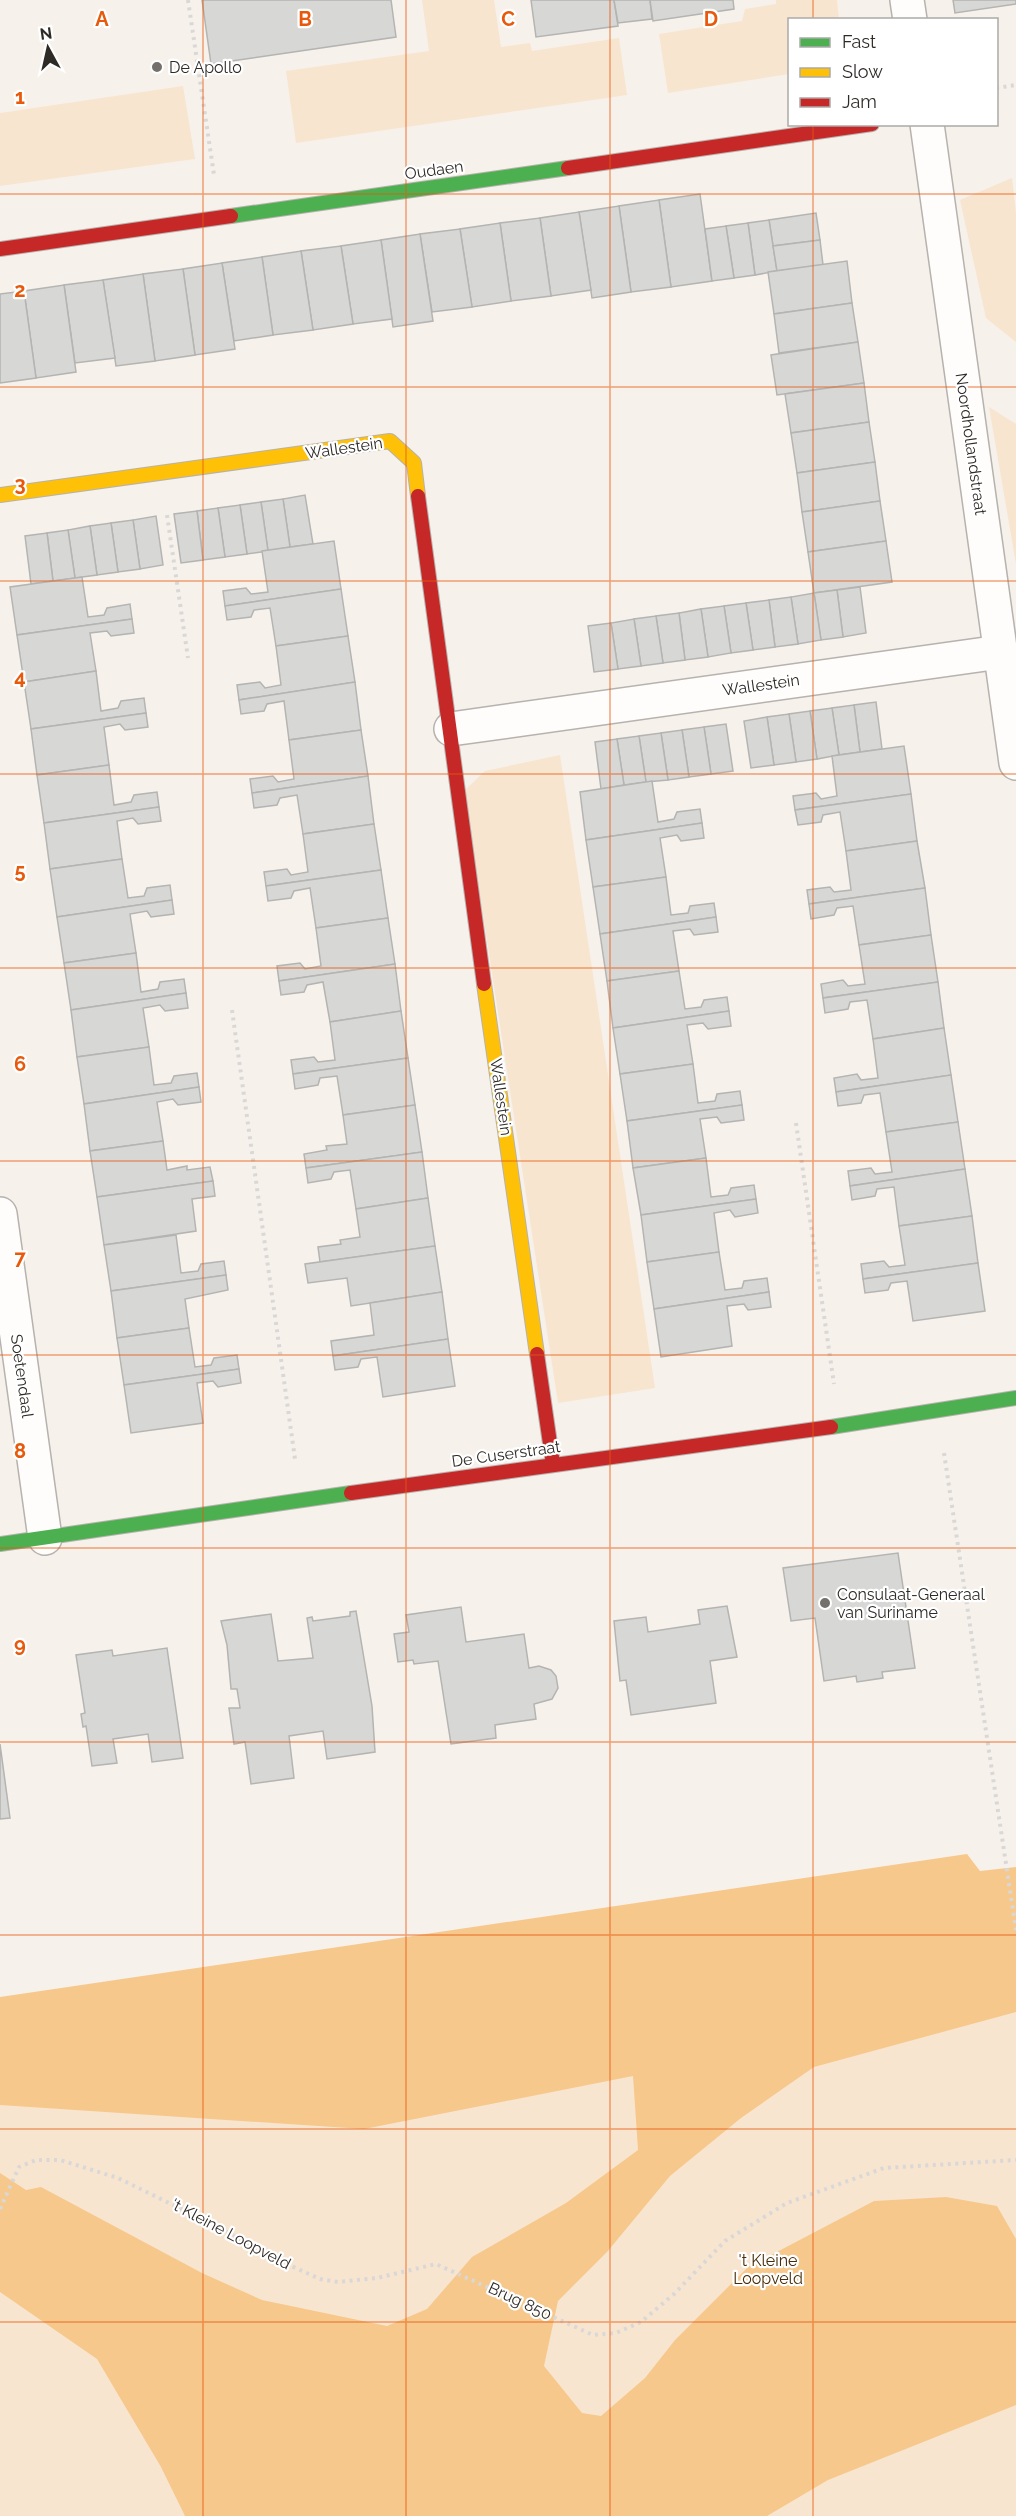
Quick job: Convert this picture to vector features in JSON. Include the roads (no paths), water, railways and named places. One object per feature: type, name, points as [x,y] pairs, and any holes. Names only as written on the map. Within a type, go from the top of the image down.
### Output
[{"type":"street","points":[[907,0],[910,18]]},
{"type":"street","name":"Oudaen","points":[[0,249],[858,126]]},
{"type":"street","name":"Noordhollandstraat","points":[[927,126],[1016,763]]},
{"type":"street","name":"Wallestein","points":[[0,495],[390,441],[414,463],[553,1464]]},
{"type":"street","name":"Wallestein","points":[[451,729],[1000,652]]},
{"type":"street","name":"Soetendaal","points":[[0,1214],[45,1538]]},
{"type":"street","name":"De Cuserstraat","points":[[0,1544],[553,1464],[840,1426],[1016,1398]]},
{"type":"place","name":"De Apollo","points":[[157,67]]},
{"type":"place","name":"Consulaat-Generaal van Suriname","points":[[825,1603]]},
{"type":"park label","name":"'t Kleine Loopveld","points":[[768,2269]]}]
